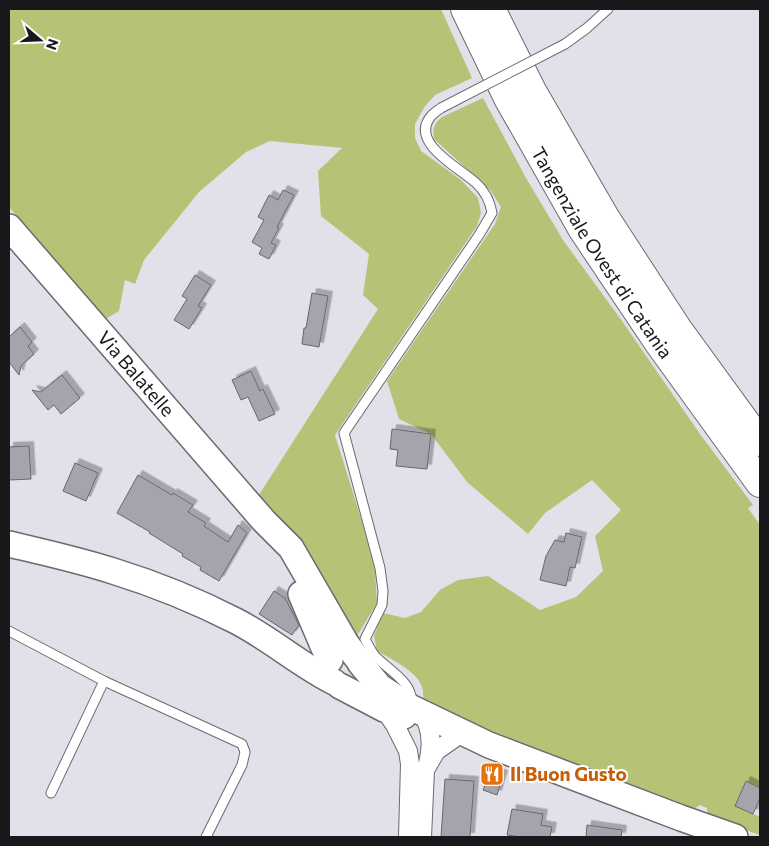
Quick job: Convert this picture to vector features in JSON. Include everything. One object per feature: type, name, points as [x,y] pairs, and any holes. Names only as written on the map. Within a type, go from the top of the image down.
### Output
[{"type":"highway","name":"Tangenziale Ovest di Catania","points":[[465,9],[508,98],[584,230],[658,342],[760,484]]},
{"type":"highway","name":"Tangenziale Ovest di Catania","points":[[491,9],[532,91],[606,220],[677,328],[760,442]]},
{"type":"main road","name":"Via Balatelle","points":[[9,227],[264,521]]},
{"type":"main road","points":[[264,521],[291,548],[346,643],[370,676],[380,687],[432,721]]},
{"type":"main road","points":[[264,521],[288,563],[311,642]]},
{"type":"main road","points":[[9,544],[112,570],[151,584],[218,612],[255,632],[315,673],[335,676],[384,709],[432,721],[681,818],[736,837]]},
{"type":"main road","points":[[255,632],[311,642],[324,648],[335,676],[348,686],[354,683],[361,674],[358,660]]},
{"type":"street","points":[[384,709],[408,750],[410,764],[408,837]]},
{"type":"street","points":[[408,750],[416,733],[432,721]]},
{"type":"street","points":[[422,837],[425,770],[430,755],[432,721]]},
{"type":"street","points":[[428,763],[436,751],[432,721]]},
{"type":"lane","points":[[432,721],[412,698],[406,684],[376,656],[365,639],[382,604],[383,591],[380,568],[344,432],[492,213],[485,193],[477,183],[435,151],[427,140],[425,130],[428,120],[441,108],[565,44],[608,9]]},
{"type":"lane","points":[[9,632],[104,681],[242,744],[245,752],[242,765],[206,837]]},
{"type":"lane","points":[[51,793],[104,681]]},
{"type":"green space","points":[[9,9],[441,9],[472,78],[435,95],[425,106],[415,124],[415,138],[421,151],[461,180],[478,198],[481,213],[477,226],[335,435],[368,541],[375,570],[377,603],[355,639],[257,498],[378,309],[363,295],[369,254],[321,216],[318,171],[342,148],[270,141],[246,152],[199,192],[144,260],[135,284],[125,280],[119,311],[104,320],[9,207]]},
{"type":"green space","points":[[483,98],[526,178],[563,240],[700,434],[753,505],[748,508],[760,525],[760,788],[746,781],[735,805],[760,817],[760,835],[708,817],[707,808],[700,805],[692,810],[613,778],[423,707],[423,689],[415,676],[403,666],[377,651],[374,636],[383,613],[405,618],[421,612],[440,590],[458,580],[488,576],[540,610],[576,597],[603,571],[595,536],[621,510],[592,480],[545,513],[528,534],[467,482],[431,434],[399,419],[387,381],[495,224],[501,207],[491,191],[434,139],[434,127],[442,117]]},
{"type":"building","points":[[283,190],[294,195],[277,227],[279,228],[271,243],[276,245],[269,259],[259,254],[262,248],[252,242],[264,220],[258,217],[269,195],[278,200]]},
{"type":"building","points":[[195,275],[211,285],[198,306],[202,308],[189,329],[174,320],[187,299],[182,296]]},
{"type":"building","points":[[312,293],[328,296],[319,347],[302,344]]},
{"type":"building","points":[[20,327],[32,342],[28,346],[34,354],[21,366],[19,375],[9,362],[9,337]]},
{"type":"building","points":[[251,371],[260,391],[263,389],[275,414],[259,421],[248,397],[241,400],[232,380]]},
{"type":"building","points":[[62,375],[80,398],[61,414],[54,405],[48,410],[32,390],[41,392]]},
{"type":"building","points":[[392,429],[431,434],[427,469],[396,466],[398,450],[390,449]]},
{"type":"building","points":[[29,446],[31,479],[9,480],[9,447]]},
{"type":"building","points":[[75,463],[98,473],[86,501],[63,491]]},
{"type":"building","points":[[138,475],[193,505],[188,512],[206,523],[204,526],[228,542],[238,525],[247,533],[219,581],[200,570],[201,567],[182,556],[183,554],[150,532],[117,513]]},
{"type":"building","points":[[566,533],[582,537],[575,568],[570,567],[566,586],[540,580],[546,556],[555,540],[564,542]]},
{"type":"building","points":[[274,591],[285,598],[299,625],[292,635],[259,614]]},
{"type":"building","points":[[490,771],[503,775],[497,795],[483,790]]},
{"type":"building","points":[[445,779],[474,781],[470,837],[441,837]]},
{"type":"building","points":[[746,781],[760,788],[760,798],[753,814],[735,806]]},
{"type":"building","points":[[512,809],[543,814],[541,825],[552,827],[550,837],[507,835]]},
{"type":"building","points":[[587,825],[622,830],[621,837],[586,837]]},
{"type":"place","name":"Il Buon Gusto","points":[[492,774]]}]
